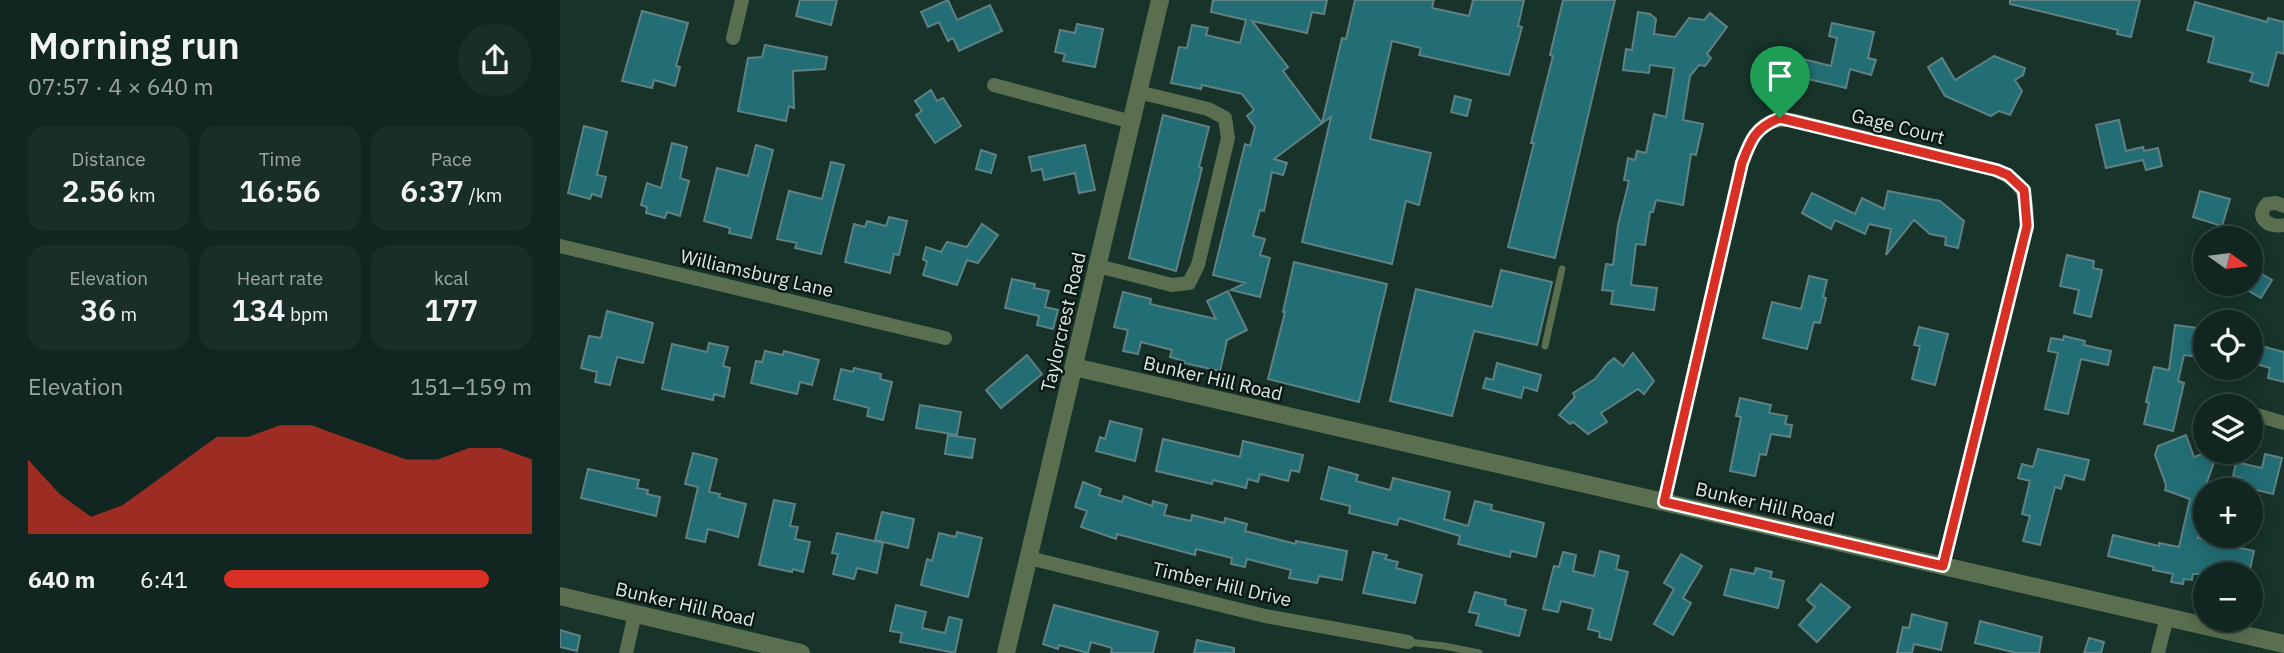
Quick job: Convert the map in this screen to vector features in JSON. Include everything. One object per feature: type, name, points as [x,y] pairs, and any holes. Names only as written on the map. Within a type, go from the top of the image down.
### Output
[{"type":"street","points":[[733,38],[742,0]]},
{"type":"street","name":"Taylorcrest Road","points":[[1006,653],[1160,0]]},
{"type":"street","points":[[994,85],[1132,122]]},
{"type":"street","points":[[1098,267],[1172,285],[1189,283],[1198,265],[1228,138],[1225,118],[1208,109],[1138,92]]},
{"type":"street","name":"Gage Court","points":[[1664,502],[1742,163],[1752,137],[1765,124],[1780,118],[1796,121],[1996,170],[2008,175],[2024,190],[2027,226],[1943,566]]},
{"type":"street","points":[[2284,206],[2276,202],[2267,204],[2262,209],[2261,216],[2271,226],[2284,225]]},
{"type":"street","name":"Williamsburg Lane","points":[[560,246],[944,338]]},
{"type":"street","name":"Bunker Hill Road","points":[[1074,368],[2284,644]]},
{"type":"street","points":[[2263,417],[2284,423]]},
{"type":"street","name":"Timber Hill Drive","points":[[1029,558],[1265,616],[1408,642]]},
{"type":"street","name":"Bunker Hill Road","points":[[560,596],[801,653]]},
{"type":"street","points":[[626,653],[635,614]]},
{"type":"street","points":[[2158,653],[2167,617]]},
{"type":"lane","points":[[1545,346],[1562,269]]},
{"type":"lane","points":[[1408,642],[1479,653]]},
{"type":"building","points":[[800,0],[837,0],[831,25],[796,16]]},
{"type":"building","points":[[948,0],[957,20],[990,5],[1002,31],[959,51],[953,38],[948,41],[939,22],[928,27],[921,12]]},
{"type":"building","points":[[1213,0],[1327,0],[1324,14],[1312,12],[1307,33],[1252,21],[1288,67],[1283,71],[1322,123],[1274,159],[1287,163],[1283,175],[1272,172],[1264,211],[1260,210],[1253,236],[1265,239],[1260,255],[1270,258],[1260,297],[1231,290],[1245,283],[1213,275],[1245,144],[1250,146],[1255,127],[1247,116],[1254,110],[1242,94],[1202,85],[1201,89],[1171,83],[1179,47],[1187,48],[1192,25],[1208,28],[1206,35],[1240,43],[1246,20],[1211,12]]},
{"type":"building","points":[[1355,0],[1434,0],[1432,8],[1469,16],[1473,0],[1524,0],[1518,26],[1522,27],[1509,75],[1419,55],[1421,48],[1392,41],[1370,139],[1431,153],[1419,205],[1406,201],[1392,264],[1302,242],[1331,117],[1322,123],[1342,38],[1346,39]]},
{"type":"building","points":[[1563,0],[1615,0],[1555,258],[1508,247],[1534,143],[1531,143],[1553,56],[1550,55]]},
{"type":"building","points":[[2010,0],[2140,0],[2131,37],[2117,34],[2118,30],[2010,4]]},
{"type":"building","points":[[2195,2],[2267,22],[2268,18],[2284,22],[2284,54],[2277,52],[2268,86],[2250,81],[2253,73],[2208,62],[2214,37],[2187,30]]},
{"type":"building","points":[[642,11],[688,23],[676,66],[680,67],[675,86],[654,80],[652,88],[622,81]]},
{"type":"building","points":[[1638,12],[1650,14],[1656,19],[1654,34],[1675,37],[1689,18],[1704,20],[1710,13],[1727,27],[1707,54],[1711,58],[1705,66],[1699,65],[1690,76],[1683,120],[1703,124],[1696,155],[1691,154],[1683,205],[1656,200],[1653,212],[1650,212],[1645,245],[1636,244],[1631,285],[1657,288],[1654,310],[1611,304],[1613,291],[1602,290],[1606,264],[1613,265],[1618,225],[1629,181],[1624,180],[1628,158],[1635,160],[1637,151],[1646,153],[1654,114],[1666,117],[1674,68],[1650,65],[1649,73],[1623,70],[1626,49],[1632,50]]},
{"type":"building","points":[[1832,23],[1874,32],[1868,58],[1876,60],[1871,75],[1850,69],[1846,88],[1787,74],[1791,56],[1831,66],[1837,38],[1829,36]]},
{"type":"building","points":[[1077,24],[1103,29],[1095,67],[1063,61],[1065,54],[1055,52],[1060,30],[1075,33]]},
{"type":"building","points":[[765,45],[827,57],[825,69],[793,71],[794,108],[789,106],[786,121],[738,111],[748,58],[762,57]]},
{"type":"building","points":[[1994,56],[2025,68],[2023,75],[2015,80],[2022,91],[2010,115],[1999,111],[1991,116],[1945,96],[1928,67],[1942,58],[1955,80]]},
{"type":"building","points":[[931,90],[937,101],[943,98],[961,126],[935,143],[916,115],[922,111],[915,101]]},
{"type":"building","points":[[1455,96],[1471,100],[1467,116],[1451,112]]},
{"type":"building","points":[[1163,115],[1209,127],[1199,167],[1202,168],[1176,271],[1129,258]]},
{"type":"building","points":[[2119,120],[2126,151],[2143,147],[2144,151],[2158,148],[2162,166],[2146,170],[2143,160],[2106,168],[2096,125]]},
{"type":"building","points":[[584,126],[607,132],[597,175],[606,177],[601,197],[592,194],[590,199],[568,193]]},
{"type":"building","points":[[672,143],[687,147],[680,178],[689,181],[680,216],[667,212],[665,218],[646,213],[647,207],[641,205],[647,183],[661,188]]},
{"type":"building","points":[[756,145],[773,150],[751,238],[729,233],[730,228],[704,221],[717,168],[748,176]]},
{"type":"building","points":[[1085,145],[1095,190],[1079,193],[1075,173],[1044,180],[1042,169],[1032,171],[1029,157]]},
{"type":"building","points":[[981,150],[996,155],[991,173],[976,169]]},
{"type":"building","points":[[831,162],[844,165],[821,254],[795,248],[797,243],[777,239],[789,191],[822,199]]},
{"type":"building","points":[[1888,191],[1940,201],[1964,221],[1958,248],[1945,245],[1946,237],[1930,234],[1914,220],[1886,255],[1891,229],[1869,224],[1865,234],[1835,220],[1831,229],[1802,213],[1812,193],[1855,214],[1862,198],[1884,209]]},
{"type":"building","points":[[2200,191],[2230,199],[2222,226],[2193,217]]},
{"type":"building","points":[[889,217],[907,221],[899,255],[894,254],[890,273],[845,262],[854,224],[865,227],[867,221],[886,226]]},
{"type":"building","points":[[982,224],[998,235],[978,263],[967,260],[957,285],[923,275],[927,262],[923,259],[926,247],[941,252],[947,242],[967,247]]},
{"type":"building","points":[[2067,255],[2094,261],[2093,268],[2102,270],[2091,317],[2074,313],[2079,290],[2060,286]]},
{"type":"building","points":[[1294,262],[1387,284],[1359,402],[1268,379]]},
{"type":"building","points":[[1501,270],[1552,282],[1537,345],[1474,331],[1452,416],[1390,401],[1416,289],[1492,307]]},
{"type":"building","points":[[2263,275],[2272,280],[2263,295]]},
{"type":"building","points":[[1809,276],[1827,280],[1820,323],[1814,322],[1807,349],[1763,338],[1772,302],[1801,309]]},
{"type":"building","points":[[1012,279],[1035,284],[1034,288],[1049,291],[1045,307],[1058,310],[1053,329],[1037,325],[1039,316],[1005,308]]},
{"type":"building","points":[[1228,291],[1247,330],[1227,340],[1220,371],[1184,363],[1170,357],[1172,350],[1141,342],[1138,354],[1123,351],[1128,330],[1114,327],[1123,292],[1151,299],[1150,304],[1216,319],[1207,301]]},
{"type":"building","points":[[607,311],[653,323],[643,363],[617,357],[610,385],[595,382],[597,372],[581,368],[589,336],[601,338]]},
{"type":"building","points":[[2175,325],[2193,327],[2193,356],[2184,355],[2178,381],[2184,383],[2173,431],[2144,424],[2154,367],[2169,370]]},
{"type":"building","points":[[1919,327],[1948,334],[1935,385],[1912,379],[1920,346],[1914,345]]},
{"type":"building","points":[[2064,336],[2085,341],[2084,345],[2111,351],[2108,365],[2081,359],[2068,414],[2045,409],[2058,353],[2048,351],[2051,338],[2063,340]]},
{"type":"building","points":[[709,343],[728,347],[723,366],[730,368],[724,397],[714,394],[713,400],[662,389],[672,344],[707,352]]},
{"type":"building","points":[[2263,346],[2284,352],[2284,382],[2268,378],[2270,368],[2263,366]]},
{"type":"building","points":[[765,351],[783,355],[784,351],[819,360],[812,385],[800,382],[797,394],[751,383],[756,361],[762,362]]},
{"type":"building","points":[[1633,353],[1654,381],[1644,394],[1638,389],[1601,413],[1607,422],[1588,434],[1559,415],[1575,397],[1573,393],[1595,379],[1614,358],[1623,366]]},
{"type":"building","points":[[1027,355],[1042,374],[1001,408],[986,390]]},
{"type":"building","points":[[1497,363],[1541,375],[1537,391],[1524,387],[1521,398],[1483,388],[1486,378],[1493,380]]},
{"type":"building","points":[[854,368],[881,374],[880,379],[892,382],[883,420],[867,416],[869,408],[834,399],[841,369],[853,372]]},
{"type":"building","points":[[1740,398],[1771,405],[1769,413],[1787,416],[1785,424],[1792,425],[1790,437],[1771,434],[1766,455],[1760,454],[1755,476],[1730,471],[1741,417],[1736,416]]},
{"type":"building","points":[[920,405],[961,412],[957,435],[916,428]]},
{"type":"building","points":[[1110,421],[1142,429],[1135,461],[1096,451],[1100,437],[1105,439]]},
{"type":"building","points":[[948,435],[975,439],[972,458],[945,454]]},
{"type":"building","points":[[2186,435],[2193,454],[2193,464],[2213,464],[2208,478],[2193,478],[2193,548],[2241,548],[2254,551],[2252,562],[2193,562],[2192,580],[2184,579],[2183,584],[2171,582],[2173,574],[2108,556],[2113,535],[2159,546],[2159,543],[2179,547],[2190,499],[2165,490],[2166,485],[2155,455],[2158,446]]},
{"type":"building","points":[[1163,439],[1240,457],[1243,441],[1303,455],[1299,472],[1291,470],[1288,481],[1260,474],[1258,482],[1248,479],[1246,488],[1213,480],[1212,484],[1156,471]]},
{"type":"building","points":[[2038,449],[2089,460],[2084,480],[2065,475],[2061,489],[2055,487],[2040,545],[2023,541],[2030,516],[2022,514],[2030,481],[2018,478],[2022,464],[2033,467]]},
{"type":"building","points":[[693,453],[717,459],[709,492],[746,504],[738,537],[708,529],[705,542],[686,538],[698,487],[685,484]]},
{"type":"building","points":[[2265,454],[2282,458],[2273,494],[2263,492],[2263,478],[2233,476],[2236,464],[2262,468]]},
{"type":"building","points":[[1329,467],[1358,475],[1356,481],[1390,490],[1393,478],[1450,492],[1444,519],[1468,526],[1475,501],[1492,505],[1491,510],[1544,523],[1536,557],[1511,551],[1510,557],[1458,544],[1460,536],[1399,518],[1397,525],[1349,513],[1350,506],[1321,499]]},
{"type":"building","points":[[588,469],[639,480],[637,488],[648,490],[647,494],[660,497],[656,516],[581,498]]},
{"type":"building","points":[[1083,482],[1101,489],[1099,495],[1122,502],[1124,496],[1152,506],[1153,501],[1167,505],[1164,515],[1191,521],[1192,515],[1224,523],[1225,518],[1247,524],[1245,531],[1296,544],[1296,541],[1347,551],[1342,580],[1319,576],[1317,583],[1289,578],[1291,570],[1247,559],[1245,567],[1231,564],[1232,558],[1196,549],[1195,555],[1117,534],[1116,539],[1081,527],[1087,511],[1075,507]]},
{"type":"building","points":[[774,500],[795,504],[790,526],[798,527],[795,539],[810,542],[803,572],[759,565]]},
{"type":"building","points":[[882,512],[914,519],[908,548],[875,540]]},
{"type":"building","points":[[957,532],[982,538],[968,597],[921,585],[927,559],[932,561],[939,533],[956,537]]},
{"type":"building","points":[[837,533],[883,543],[877,573],[857,568],[854,579],[833,574],[838,554],[832,553]]},
{"type":"building","points":[[1600,551],[1619,556],[1616,569],[1628,572],[1611,640],[1599,637],[1600,632],[1588,629],[1593,609],[1561,601],[1558,612],[1543,609],[1554,566],[1559,567],[1563,552],[1576,555],[1573,571],[1594,576]]},
{"type":"building","points":[[1373,552],[1387,555],[1385,559],[1398,562],[1396,568],[1422,575],[1415,603],[1363,593]]},
{"type":"building","points":[[1681,554],[1702,566],[1683,598],[1691,603],[1673,635],[1654,624],[1674,589],[1664,583]]},
{"type":"building","points":[[1756,568],[1772,572],[1770,578],[1784,581],[1778,608],[1724,595],[1731,569],[1754,574]]},
{"type":"building","points":[[1821,584],[1850,607],[1817,642],[1799,625],[1815,607],[1807,600]]},
{"type":"building","points":[[1475,592],[1506,600],[1505,605],[1526,610],[1519,636],[1476,625],[1479,614],[1469,612]]},
{"type":"building","points":[[896,605],[926,612],[922,628],[945,633],[949,617],[962,620],[955,653],[900,642],[902,633],[890,631]]},
{"type":"building","points":[[1054,605],[1158,632],[1153,653],[1111,653],[1112,648],[1091,642],[1088,653],[1059,645],[1058,649],[1043,644]]},
{"type":"building","points":[[1912,614],[1947,623],[1941,650],[1914,644],[1912,653],[1897,653],[1903,627],[1909,628]]},
{"type":"building","points":[[1980,621],[2042,637],[2039,653],[2017,653],[1975,643]]},
{"type":"building","points":[[560,630],[580,636],[577,651],[560,647]]},
{"type":"building","points":[[2089,638],[2104,642],[2101,653],[2084,653]]},
{"type":"building","points":[[1197,640],[1234,648],[1234,653],[1194,653]]},
{"type":"route","points":[[1780,118],[1996,170],[2018,182],[2024,190],[2027,226],[1943,566],[1664,502],[1742,163],[1752,137],[1765,124],[1780,118]]}]
